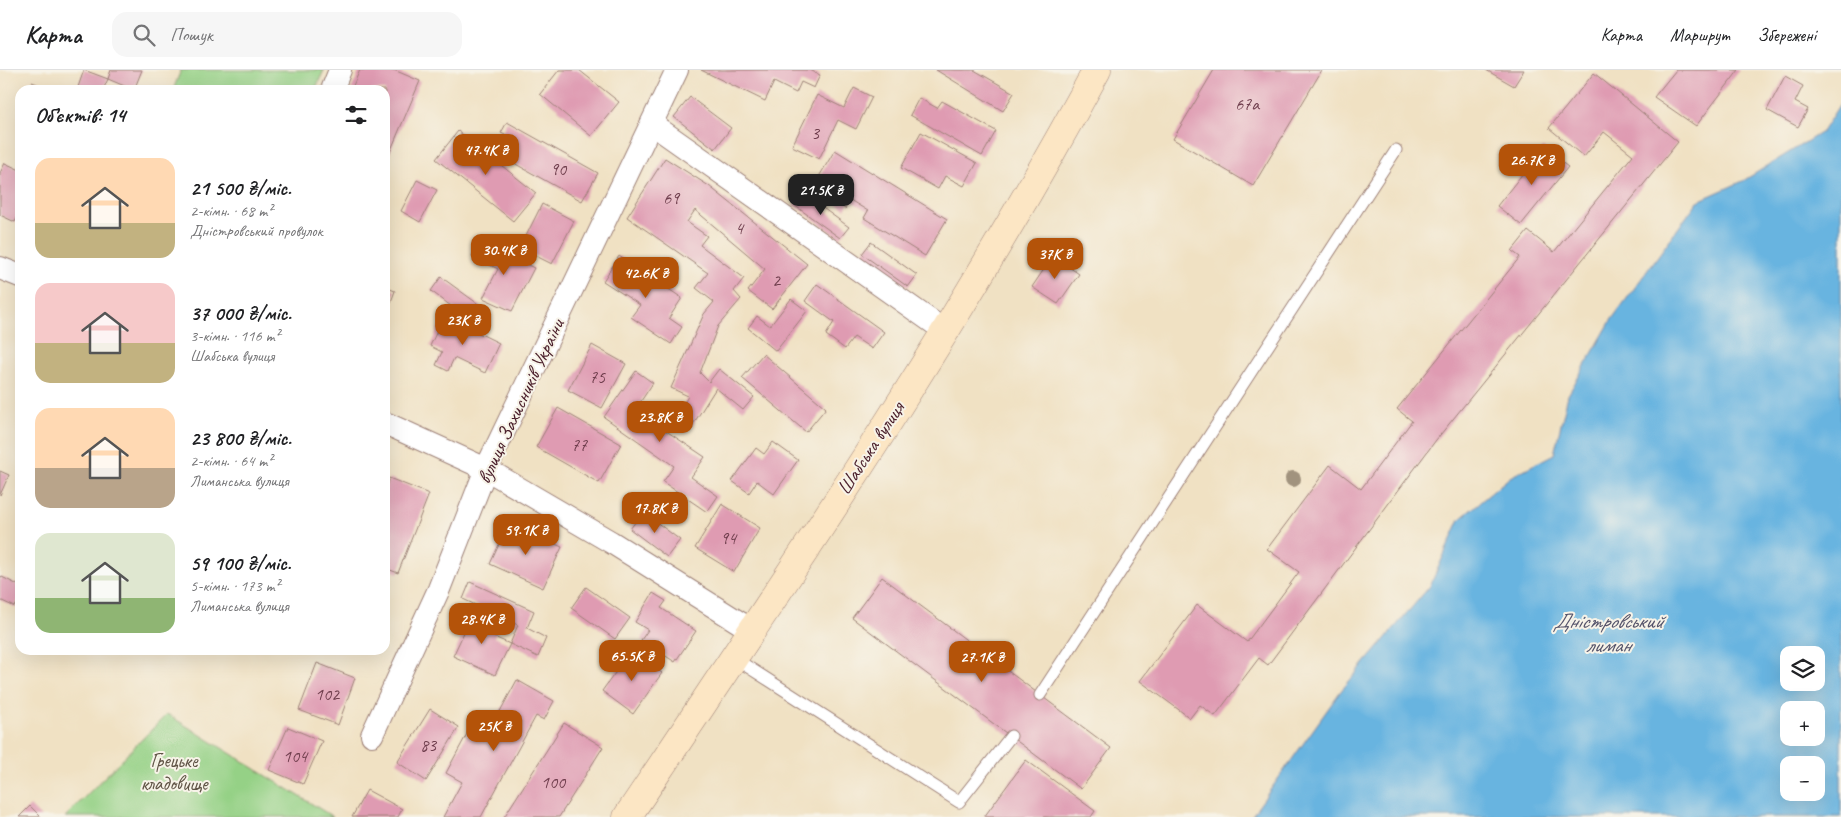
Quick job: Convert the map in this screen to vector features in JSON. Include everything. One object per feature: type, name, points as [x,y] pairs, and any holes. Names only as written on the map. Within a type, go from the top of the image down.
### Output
[{"type":"main road","name":"Шабська вулиця","points":[[627,817],[753,631],[945,331],[1043,170],[1097,70]]},
{"type":"street","points":[[334,85],[340,70]]},
{"type":"street","name":"вулиця Захисників України","points":[[372,735],[439,589],[486,470],[677,70]]},
{"type":"street","points":[[652,124],[945,331]]},
{"type":"street","points":[[0,268],[15,274]]},
{"type":"street","points":[[390,424],[486,470],[611,542],[753,631]]},
{"type":"lane","points":[[1040,694],[1396,150]]},
{"type":"lane","points":[[734,658],[959,802],[1011,736]]},
{"type":"green space","points":[[181,70],[324,70],[317,85],[175,85]]},
{"type":"green space","name":"Грецьке кладовище","points":[[167,714],[333,817],[65,817]]},
{"type":"water","name":"Дністровський лиман","points":[[1841,102],[1841,817],[1251,817],[1340,692],[1430,586],[1460,519],[1510,477],[1554,454],[1568,395],[1612,319],[1698,201],[1743,181],[1822,132]]},
{"type":"building","points":[[84,70],[108,79],[105,85],[79,85]]},
{"type":"building","points":[[111,70],[142,70],[136,85],[122,85],[108,79]]},
{"type":"building","points":[[360,70],[394,70],[420,81],[390,152],[390,85],[353,85]]},
{"type":"building","points":[[559,70],[579,70],[619,102],[591,136],[540,94]]},
{"type":"building","points":[[701,70],[810,70],[820,75],[814,88],[801,82],[796,93],[774,82],[765,101]]},
{"type":"building","points":[[936,70],[974,70],[1014,93],[1003,111]]},
{"type":"building","points":[[1214,70],[1322,70],[1253,186],[1173,139]]},
{"type":"building","points":[[1486,70],[1524,70],[1514,86]]},
{"type":"building","points":[[1676,70],[1739,70],[1696,126],[1654,97]]},
{"type":"building","points":[[1594,73],[1678,142],[1436,440],[1268,665],[1259,658],[1215,716],[1200,705],[1190,718],[1140,681],[1197,605],[1247,642],[1299,572],[1267,549],[1330,465],[1361,489],[1412,421],[1397,409],[1520,257],[1512,251],[1528,231],[1554,252],[1633,155],[1604,132],[1584,157],[1549,128]]},
{"type":"building","points":[[1785,76],[1803,86],[1795,102],[1808,109],[1798,127],[1767,110]]},
{"type":"building","points":[[854,88],[872,97],[856,129],[838,120],[819,159],[792,146],[817,95],[844,108]]},
{"type":"building","points":[[690,97],[731,128],[715,149],[674,117]]},
{"type":"building","points":[[919,98],[937,108],[942,101],[996,131],[982,156],[910,115]]},
{"type":"building","points":[[507,122],[598,173],[582,201],[503,157],[513,139],[501,133]]},
{"type":"building","points":[[458,131],[536,193],[513,221],[436,159]]},
{"type":"building","points":[[921,132],[977,163],[964,186],[945,176],[938,189],[901,168]]},
{"type":"building","points":[[1543,148],[1568,167],[1521,225],[1497,206]]},
{"type":"building","points":[[835,150],[947,219],[925,256],[864,218],[868,211],[850,200],[845,209],[837,204],[843,195],[817,180]]},
{"type":"building","points":[[665,158],[709,186],[807,264],[772,309],[748,291],[765,269],[695,210],[687,222],[707,236],[700,245],[744,278],[734,291],[741,299],[718,326],[700,373],[709,382],[719,369],[754,397],[743,410],[716,388],[692,426],[678,415],[688,396],[671,388],[704,314],[714,302],[696,288],[708,273],[627,217]]},
{"type":"building","points":[[5,163],[15,168],[15,222],[0,215],[0,173]]},
{"type":"building","points":[[417,180],[437,190],[420,222],[401,211]]},
{"type":"building","points":[[802,193],[849,227],[840,238],[794,205]]},
{"type":"building","points":[[542,204],[574,221],[552,264],[520,248]]},
{"type":"building","points":[[480,241],[534,268],[512,311],[483,298],[498,269],[472,256]]},
{"type":"building","points":[[871,242],[917,275],[908,287],[862,254]]},
{"type":"building","points":[[619,256],[682,298],[669,318],[682,327],[671,344],[631,317],[640,305],[603,281]]},
{"type":"building","points":[[1053,256],[1079,274],[1058,304],[1032,287]]},
{"type":"building","points":[[441,277],[481,306],[471,321],[431,291]]},
{"type":"building","points":[[817,284],[884,332],[872,349],[854,337],[845,349],[826,335],[834,322],[805,301]]},
{"type":"building","points":[[390,289],[395,291],[390,304]]},
{"type":"building","points":[[791,299],[807,311],[776,351],[748,328],[757,316],[770,326]]},
{"type":"building","points":[[444,316],[499,343],[485,373],[454,358],[448,371],[436,365],[442,352],[430,346]]},
{"type":"building","points":[[592,345],[626,364],[602,408],[568,390]]},
{"type":"building","points":[[763,354],[826,408],[806,432],[742,378]]},
{"type":"building","points":[[636,371],[653,383],[635,410],[705,457],[691,477],[718,496],[707,512],[663,482],[674,466],[604,417]]},
{"type":"building","points":[[558,408],[621,444],[599,483],[536,447]]},
{"type":"building","points":[[773,442],[798,460],[774,494],[757,481],[749,493],[732,481],[756,448],[764,454]]},
{"type":"building","points":[[0,471],[9,475],[0,495]]},
{"type":"building","points":[[390,478],[429,494],[398,573],[390,570]]},
{"type":"building","points":[[722,504],[760,528],[734,572],[695,548]]},
{"type":"building","points":[[643,512],[680,540],[667,557],[630,529]]},
{"type":"building","points":[[509,523],[562,547],[543,588],[490,564]]},
{"type":"building","points":[[0,576],[15,584],[15,607],[0,600]]},
{"type":"building","points":[[882,577],[1111,748],[1081,789],[852,618]]},
{"type":"building","points":[[470,582],[534,611],[527,628],[546,638],[538,657],[510,644],[518,625],[463,599]]},
{"type":"building","points":[[586,587],[630,618],[615,639],[571,608]]},
{"type":"building","points":[[653,593],[666,601],[661,608],[696,631],[675,662],[641,640],[648,630],[635,622]]},
{"type":"building","points":[[473,613],[500,625],[494,637],[510,644],[495,675],[453,656]]},
{"type":"building","points":[[631,651],[662,673],[633,714],[602,691]]},
{"type":"building","points":[[317,663],[355,678],[338,725],[299,710]]},
{"type":"building","points":[[517,680],[554,701],[544,720],[536,716],[481,817],[443,817],[462,782],[446,773],[468,732],[484,741]]},
{"type":"building","points":[[430,709],[459,727],[426,781],[397,762]]},
{"type":"building","points":[[564,723],[603,747],[559,817],[504,817]]},
{"type":"building","points":[[288,727],[322,741],[303,784],[269,770]]},
{"type":"building","points":[[1026,760],[1095,811],[1091,817],[984,817]]},
{"type":"building","points":[[367,790],[402,809],[398,817],[352,817]]},
{"type":"building","points":[[30,806],[41,817],[19,817]]}]
